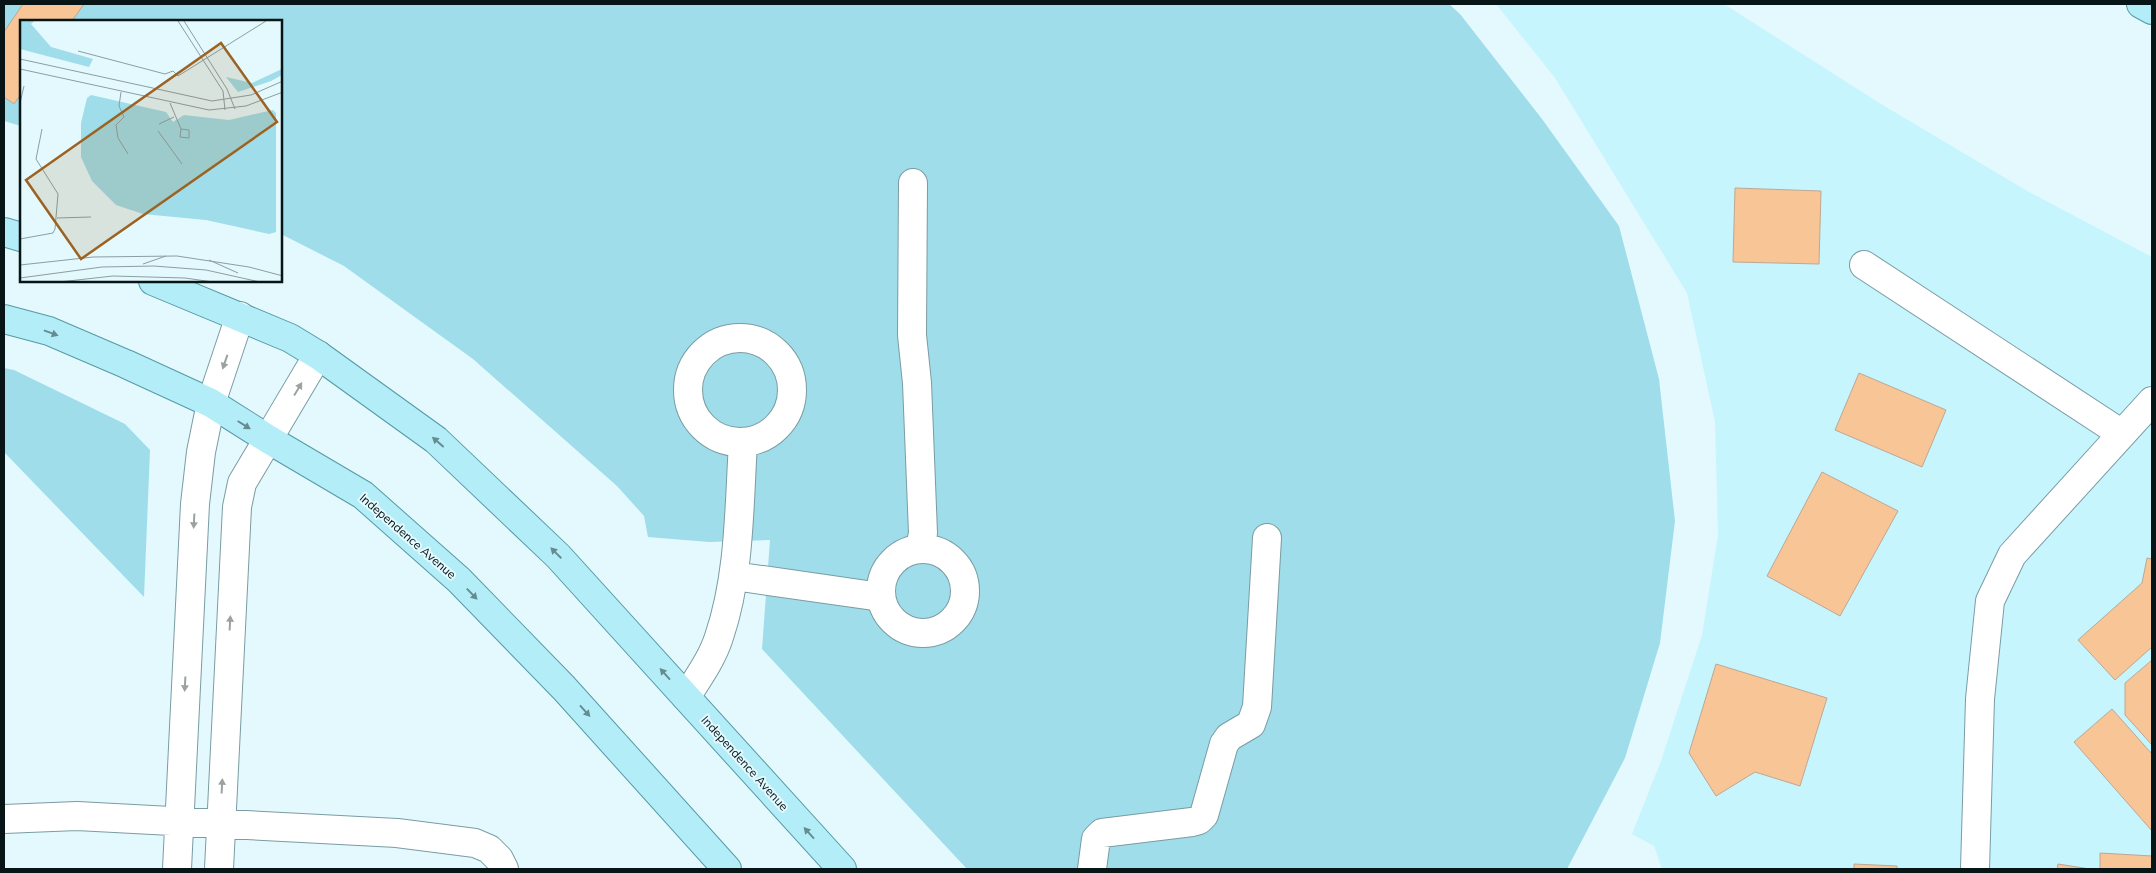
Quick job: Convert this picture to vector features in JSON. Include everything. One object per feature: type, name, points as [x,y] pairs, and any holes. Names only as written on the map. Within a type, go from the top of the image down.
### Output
[{"type":"main road","points":[[2141,4],[2152,10]]},
{"type":"main road","points":[[4,232],[20,237]]},
{"type":"main road","name":"Independence Avenue","points":[[155,282],[290,338],[318,355],[436,440],[558,556],[842,869]]},
{"type":"main road","name":"Independence Avenue","points":[[4,319],[49,332],[126,364],[211,404],[363,495],[459,580],[564,688],[727,869]]},
{"type":"lane","points":[[913,183],[912,334],[918,383],[923,533],[920,548]]},
{"type":"lane","points":[[1864,265],[2122,434]]},
{"type":"lane","points":[[177,869],[195,504],[201,452],[211,404],[240,316]]},
{"type":"lane","points":[[218,869],[236,507],[242,483],[318,355]]},
{"type":"lane","points":[[1975,869],[1980,699],[1990,601],[2012,555],[2152,401]]},
{"type":"lane","points":[[686,697],[705,667],[719,637],[734,576],[743,443]]},
{"type":"lane","points":[[1092,869],[1096,839],[1102,832],[1192,822],[1199,820],[1204,814],[1224,744],[1229,737],[1251,724],[1257,707],[1267,538]]},
{"type":"lane","points":[[920,548],[936,550],[946,557],[960,571],[966,585],[965,601],[960,615],[949,626],[938,632],[923,634],[908,632],[896,624],[886,613],[880,597],[881,582],[893,560],[906,552],[920,548]]},
{"type":"lane","points":[[734,576],[880,597]]},
{"type":"lane","points":[[4,819],[77,816],[397,833],[475,843],[489,849],[499,859],[504,869]]},
{"type":"shaded area","points":[[4,4],[1449,4],[1460,14],[1542,119],[1619,226],[1659,379],[1675,521],[1660,643],[1625,758],[1567,869],[967,869],[762,649],[770,540],[709,542],[648,537],[644,516],[617,486],[473,359],[344,266],[282,235],[282,20],[20,20],[20,126],[4,121]]},
{"type":"shaded area","points":[[1496,4],[1724,4],[1881,104],[2029,192],[2152,257],[2152,869],[1662,869],[1654,846],[1632,834],[1661,761],[1702,635],[1718,535],[1715,422],[1687,293],[1555,78]]},
{"type":"shaded area","points":[[4,368],[14,370],[125,424],[150,450],[144,597],[4,452]]},
{"type":"building","points":[[23,4],[84,4],[73,20],[20,20],[20,95],[14,104],[4,97],[4,32]]},
{"type":"building","points":[[1735,188],[1821,191],[1819,264],[1733,262]]},
{"type":"building","points":[[1859,373],[1946,410],[1922,467],[1835,430]]},
{"type":"building","points":[[1822,472],[1898,511],[1840,616],[1767,576]]},
{"type":"building","points":[[2147,558],[2152,559],[2152,647],[2115,680],[2078,640],[2142,583]]},
{"type":"building","points":[[2152,660],[2152,745],[2125,715],[2125,683]]},
{"type":"building","points":[[1716,664],[1827,698],[1800,786],[1755,772],[1716,796],[1689,753]]},
{"type":"building","points":[[2112,709],[2152,754],[2152,831],[2074,742]]},
{"type":"building","points":[[2100,853],[2152,856],[2152,869],[2100,869]]},
{"type":"building","points":[[1854,864],[1897,866],[1897,869],[1854,869]]},
{"type":"building","points":[[2058,864],[2090,869],[2057,869]]}]
